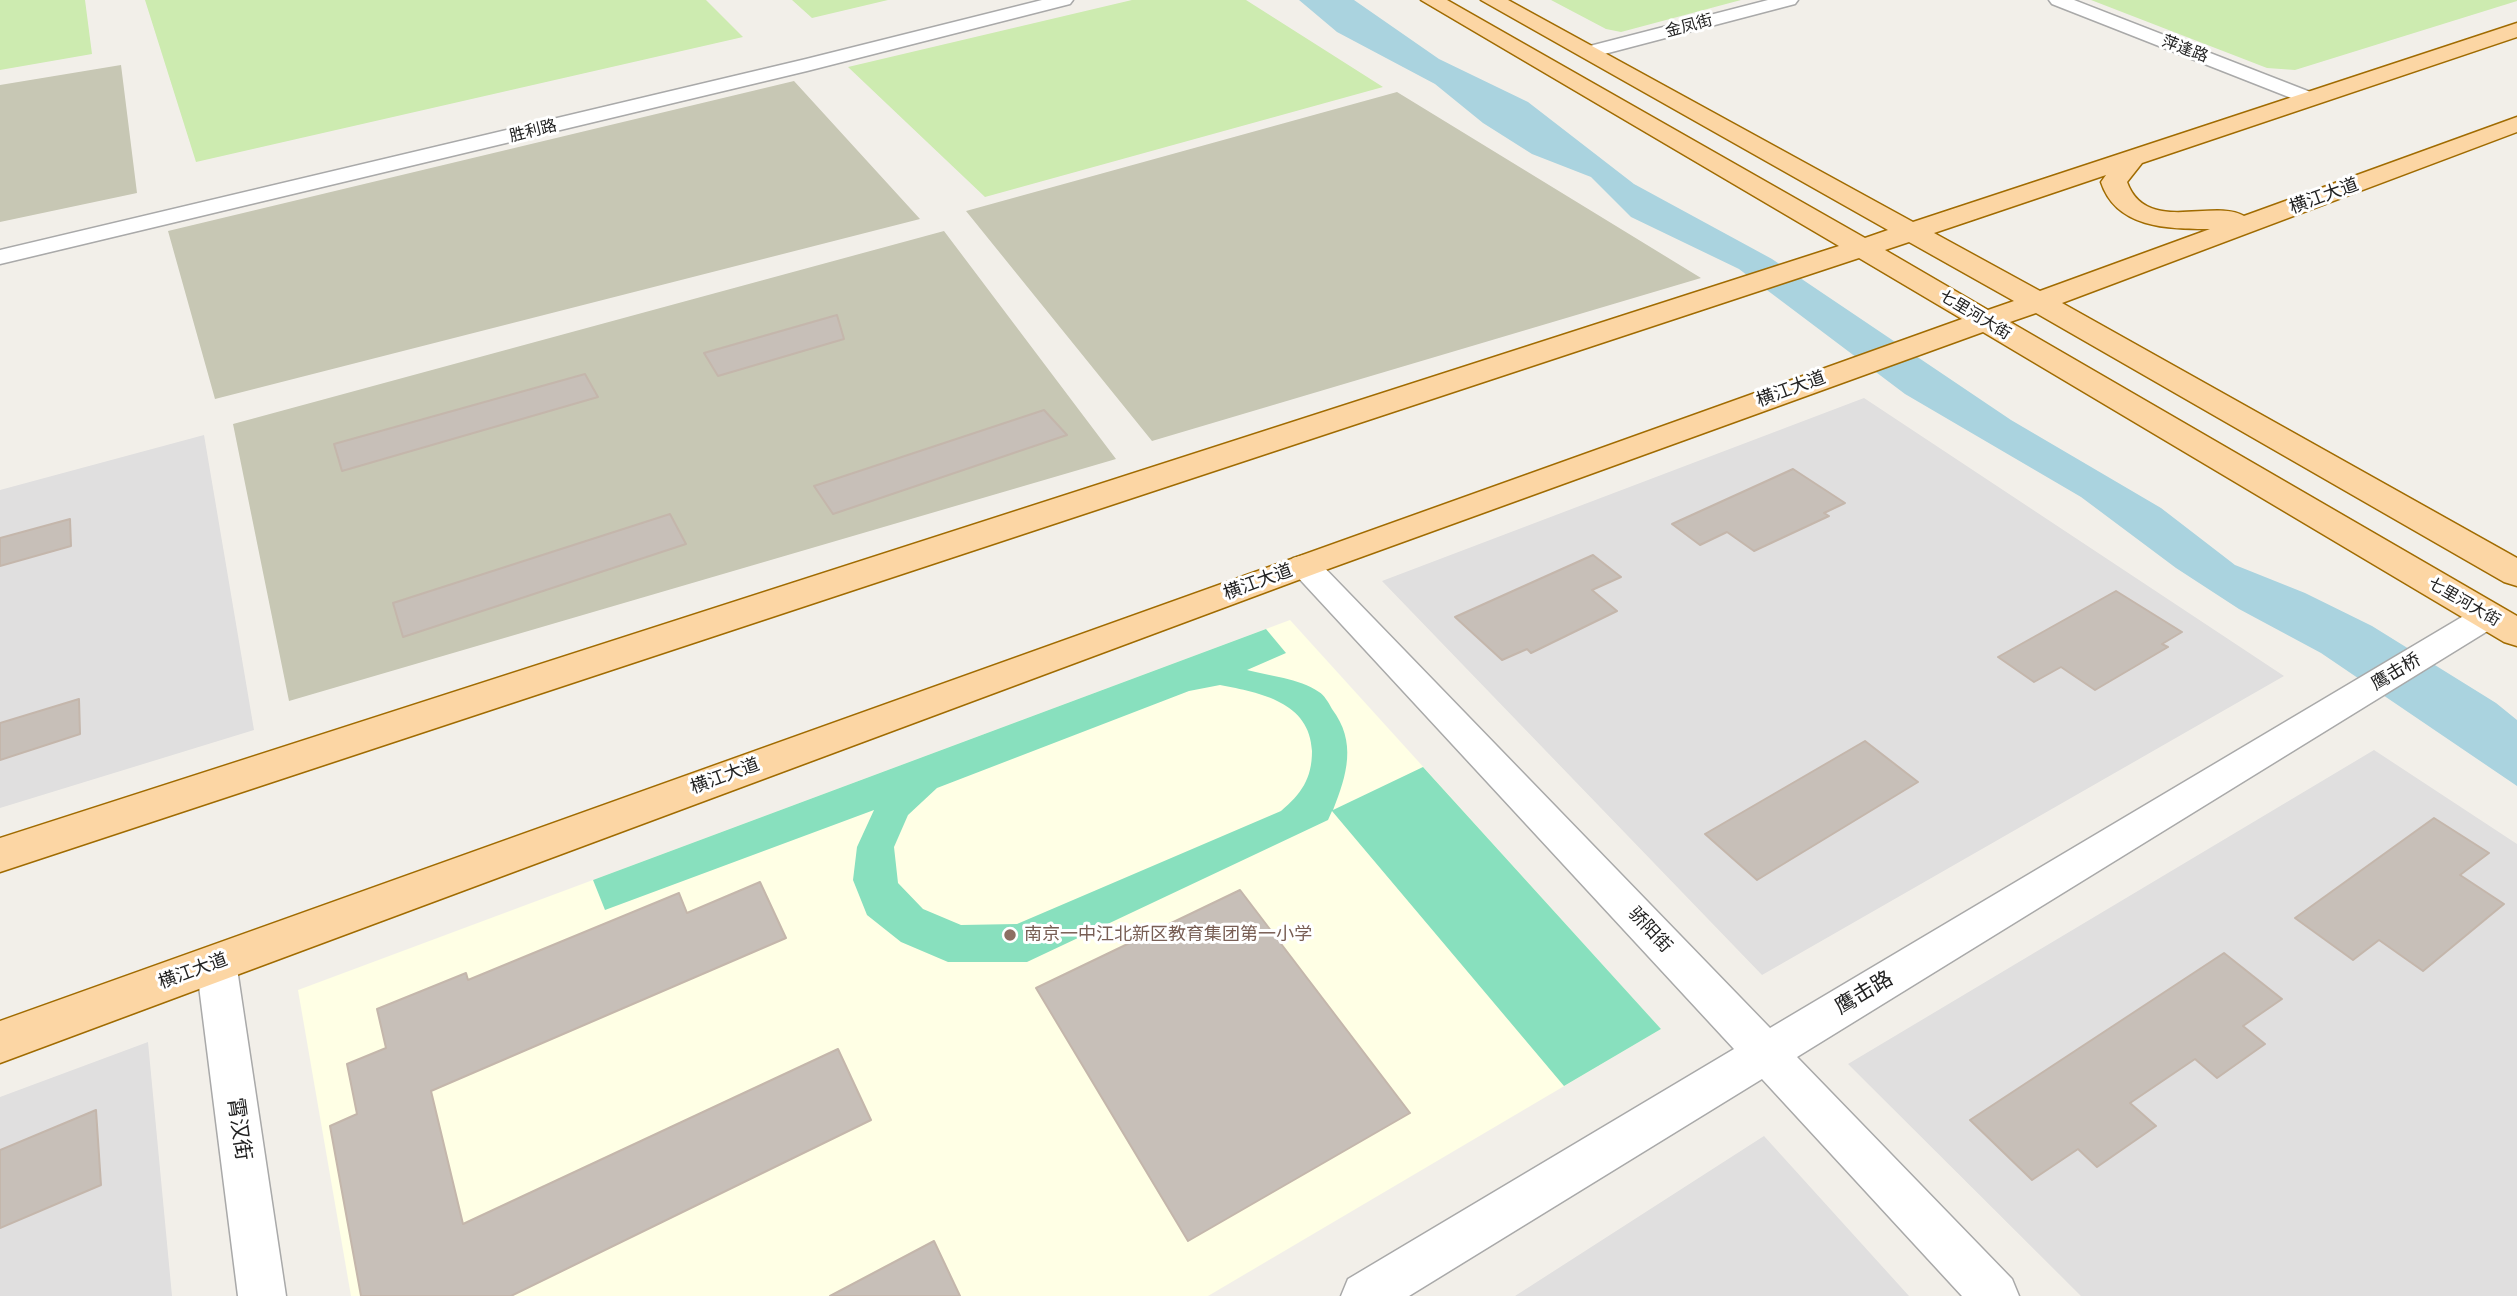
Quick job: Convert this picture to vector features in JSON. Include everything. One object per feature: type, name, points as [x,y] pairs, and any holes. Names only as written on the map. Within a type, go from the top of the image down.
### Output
[{"type":"main road","name":"七里河大街","points":[[1432,0],[1862,248],[2517,633]]},
{"type":"main road","points":[[1492,0],[2038,302],[2517,574]]},
{"type":"main road","points":[[0,855],[1862,248],[2517,30]]},
{"type":"main road","name":"横江大道","points":[[0,1042],[1304,565],[1982,319],[2038,302],[2517,124]]},
{"type":"main road","points":[[2133,158],[2114,182],[2120,199],[2139,212],[2185,222],[2260,219]]},
{"type":"street","name":"胜利路","points":[[0,236],[208,191],[1005,0]]},
{"type":"street","name":"胜利路","points":[[0,257],[637,106],[1064,0]]},
{"type":"street","name":"金凤街","points":[[1589,52],[1789,0]]},
{"type":"street","name":"萍逢路","points":[[2058,0],[2311,99]]},
{"type":"street","name":"骄阳街","points":[[1304,565],[1995,1296]]},
{"type":"street","name":"鹰击桥","points":[[2364,691],[2488,616]]},
{"type":"street","name":"鹰击路","points":[[1365,1296],[2364,691]]},
{"type":"street","name":"霄汉街","points":[[216,962],[262,1296]]},
{"type":"shaded area","points":[[121,65],[137,193],[0,222],[0,85]]},
{"type":"shaded area","points":[[794,81],[920,219],[215,399],[168,231]]},
{"type":"shaded area","points":[[1397,92],[1701,278],[1152,441],[966,211]]},
{"type":"shaded area","points":[[944,231],[1116,459],[289,701],[233,424]]},
{"type":"shaded area","points":[[1864,398],[2284,676],[1762,975],[1382,581]]},
{"type":"shaded area","points":[[204,435],[254,730],[0,808],[0,490]]},
{"type":"shaded area","name":"南京一中江北新区教育集团第一小学","points":[[1290,620],[1661,1029],[1208,1296],[351,1296],[298,990]]},
{"type":"shaded area","points":[[2374,750],[2517,844],[2517,1296],[2081,1296],[1848,1064]]},
{"type":"shaded area","points":[[148,1042],[172,1296],[0,1296],[0,1097]]},
{"type":"shaded area","points":[[1764,1136],[1909,1296],[1515,1296]]},
{"type":"green space","points":[[0,0],[85,0],[92,54],[0,70]]},
{"type":"green space","points":[[145,0],[706,0],[743,37],[196,162]]},
{"type":"green space","points":[[792,0],[888,0],[812,18]]},
{"type":"green space","points":[[1132,0],[1246,0],[1383,87],[985,197],[848,67]]},
{"type":"green space","points":[[1551,0],[1741,0],[1621,32],[1606,29]]},
{"type":"green space","points":[[2091,0],[2517,1],[2295,70],[2267,68]]},
{"type":"green space","points":[[1266,629],[1286,653],[1247,670],[1293,680],[1319,692],[1340,721],[1345,734],[1347,759],[1333,810],[1423,767],[1661,1029],[1564,1086],[1332,811],[1328,820],[1027,962],[948,962],[901,942],[867,915],[853,880],[857,847],[874,810],[605,910],[593,880]],"holes":[[[1220,685],[1267,696],[1293,711],[1303,721],[1312,751],[1310,770],[1300,792],[1281,811],[1017,924],[961,925],[923,909],[898,883],[894,847],[908,815],[937,788],[1189,691]]]},
{"type":"water","points":[[1299,0],[1354,0],[1439,59],[1528,102],[1634,184],[1772,259],[2011,420],[2161,508],[2235,565],[2305,593],[2372,626],[2496,703],[2517,720],[2517,786],[2321,653],[2239,609],[2176,568],[2081,497],[1905,394],[1739,269],[1631,217],[1591,177],[1532,154],[1483,123],[1435,84],[1337,32]]},
{"type":"building","points":[[837,315],[844,339],[718,376],[704,353]]},
{"type":"building","points":[[585,374],[598,397],[342,471],[334,444]]},
{"type":"building","points":[[1044,410],[1067,435],[833,514],[814,486]]},
{"type":"building","points":[[1793,469],[1845,503],[1824,513],[1829,516],[1754,551],[1727,532],[1700,545],[1672,524]]},
{"type":"building","points":[[670,514],[686,544],[403,637],[393,603]]},
{"type":"building","points":[[70,519],[71,546],[0,566],[0,538]]},
{"type":"building","points":[[1593,555],[1621,577],[1592,590],[1617,611],[1531,653],[1527,649],[1502,660],[1455,617]]},
{"type":"building","points":[[2116,591],[2182,632],[2162,644],[2168,647],[2095,690],[2061,667],[2034,682],[1998,657]]},
{"type":"building","points":[[79,699],[80,734],[0,760],[0,723]]},
{"type":"building","points":[[1865,741],[1918,782],[1757,880],[1705,834]]},
{"type":"building","points":[[2434,818],[2489,853],[2460,875],[2504,904],[2423,971],[2379,940],[2353,960],[2295,918]]},
{"type":"building","points":[[760,882],[786,938],[431,1091],[463,1224],[838,1049],[871,1120],[511,1296],[361,1296],[330,1126],[357,1114],[347,1064],[386,1048],[377,1009],[466,973],[468,980],[679,893],[687,913]]},
{"type":"building","points":[[1240,890],[1410,1113],[1188,1241],[1036,988]]},
{"type":"building","points":[[2224,953],[2282,999],[2243,1026],[2265,1044],[2217,1078],[2195,1059],[2130,1103],[2156,1126],[2097,1167],[2078,1149],[2032,1180],[1970,1120]]},
{"type":"building","points":[[96,1110],[101,1185],[0,1228],[0,1150]]},
{"type":"building","points":[[934,1241],[960,1296],[830,1296]]},
{"type":"place","name":"南京一中江北新区教育集团第一小学","points":[[1010,935]]}]
